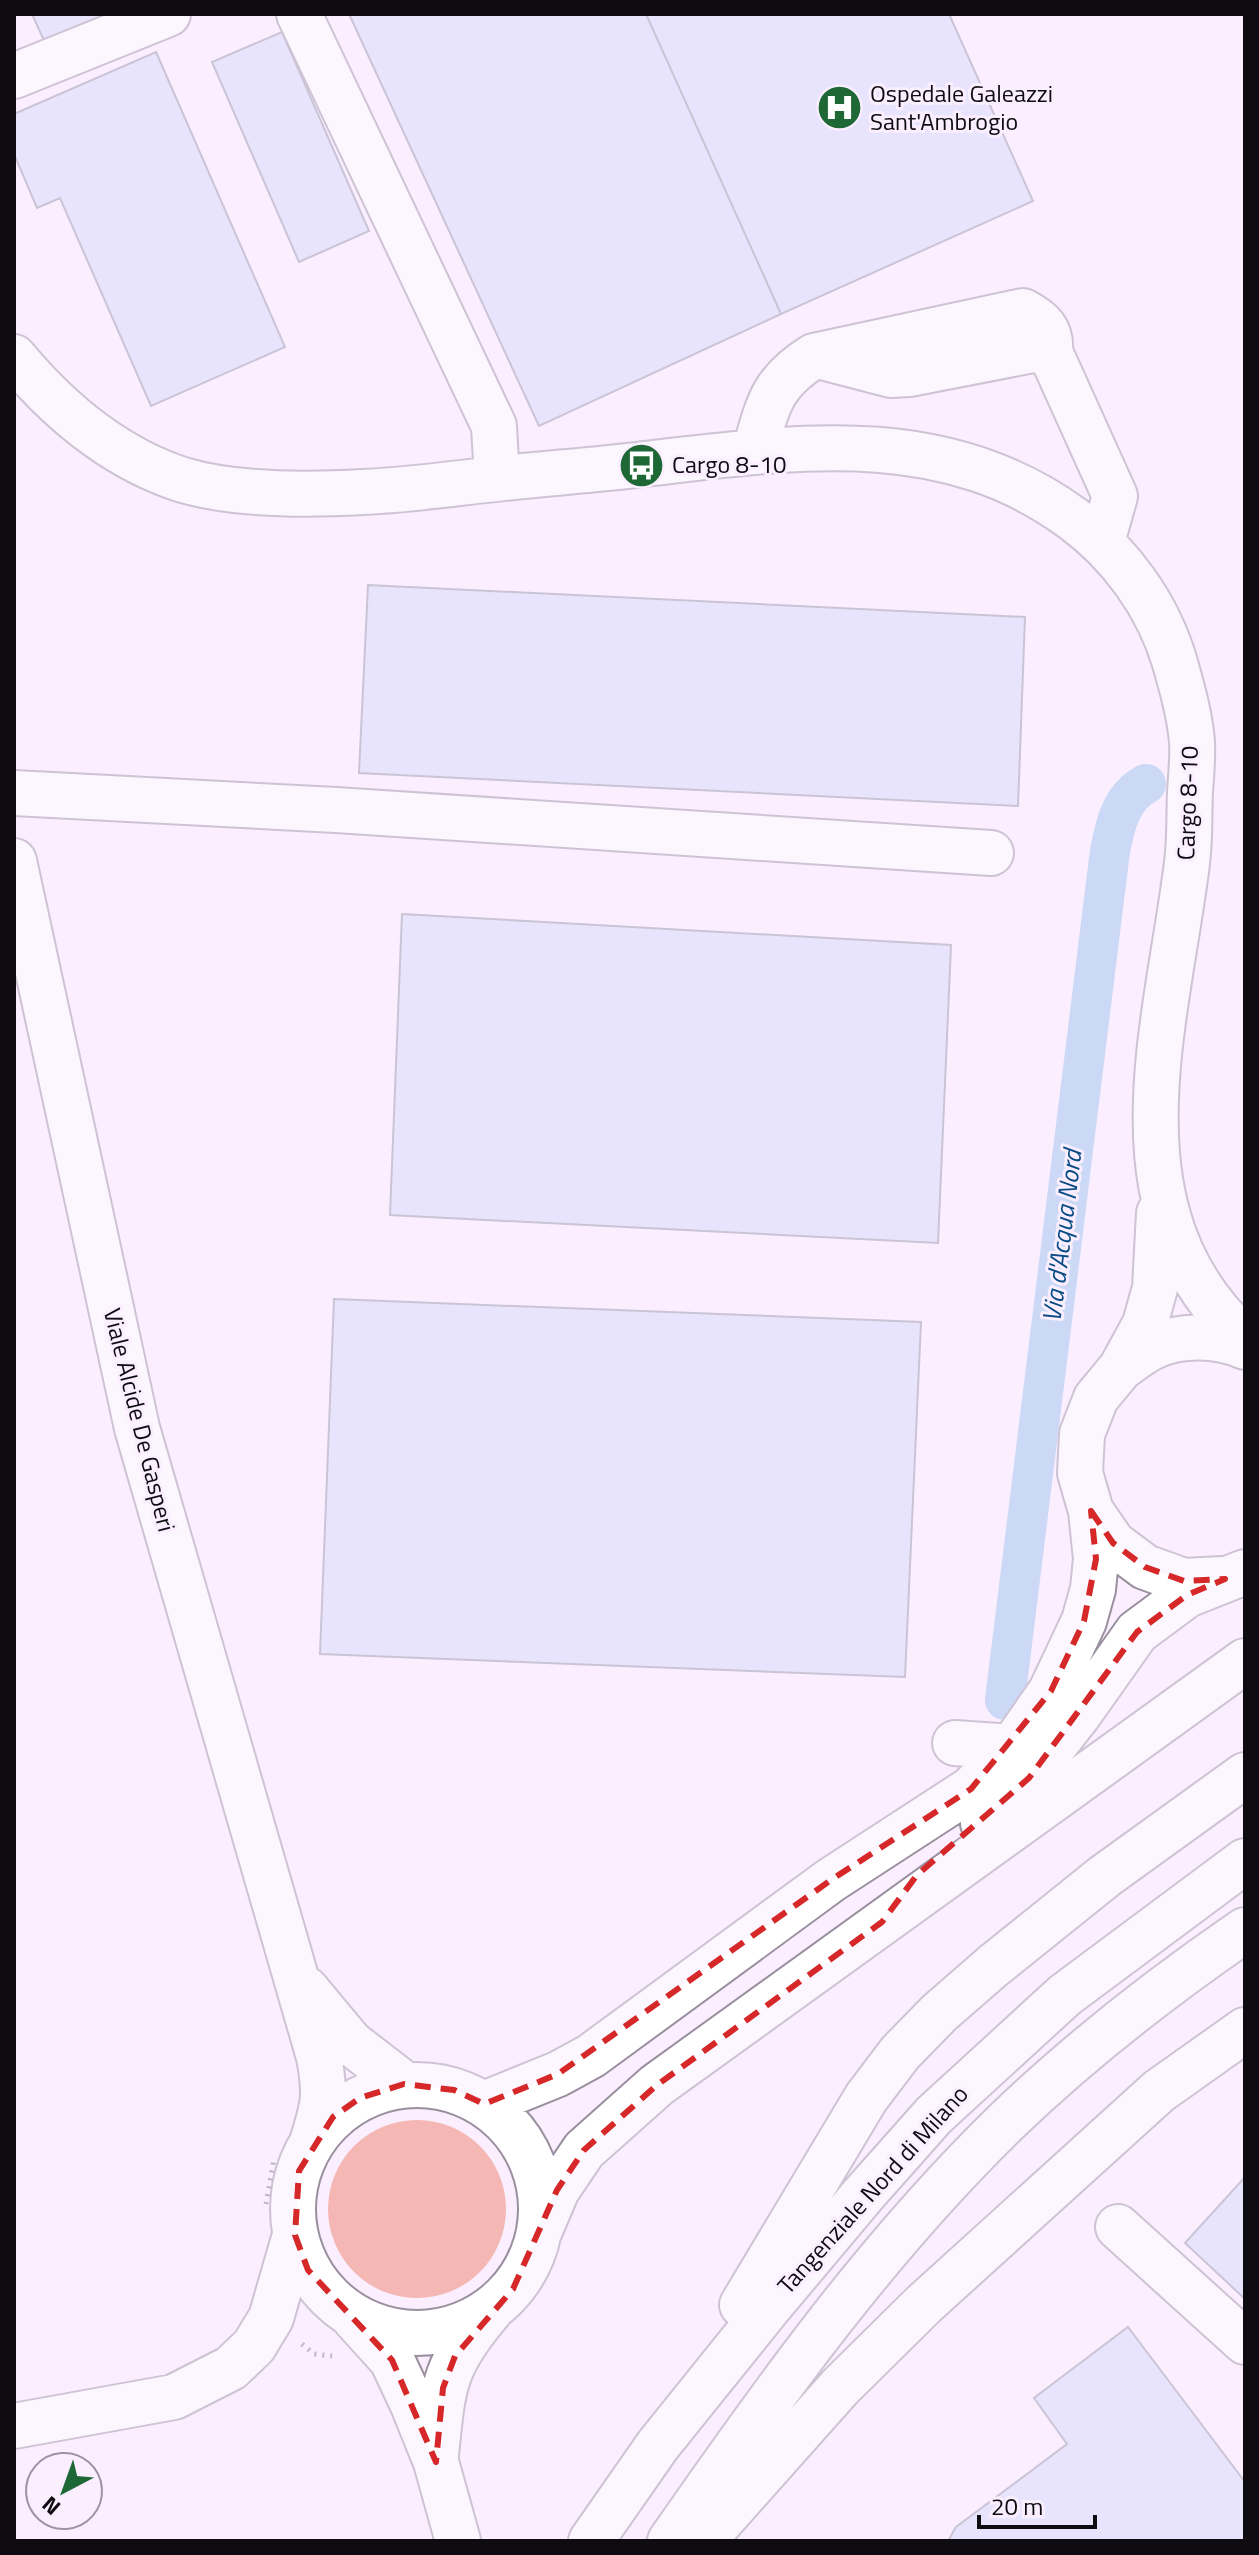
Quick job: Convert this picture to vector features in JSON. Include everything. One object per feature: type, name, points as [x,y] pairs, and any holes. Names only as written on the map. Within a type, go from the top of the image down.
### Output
[{"type":"main road","points":[[14,76],[168,14]]},
{"type":"main road","points":[[299,14],[494,426],[497,479]]},
{"type":"main road","points":[[755,450],[775,391],[792,370],[814,356],[891,375],[1040,349],[1050,352],[1115,496],[1102,542]]},
{"type":"main road","name":"Cargo 8-10","points":[[14,357],[58,405],[88,430],[134,460],[186,481],[241,490],[305,495],[423,490],[755,450],[847,448],[935,457],[984,470],[1037,493],[1102,542],[1148,600],[1169,644],[1181,684],[1192,741],[1188,857],[1155,1079],[1156,1150],[1161,1188]]},
{"type":"main road","points":[[14,793],[336,810],[991,853]]},
{"type":"main road","name":"Viale Alcide De Gasperi","points":[[14,861],[137,1428],[324,2083],[324,2104],[312,2142]]},
{"type":"main road","points":[[1161,1188],[1177,1240],[1196,1282],[1217,1311],[1245,1339]]},
{"type":"main road","points":[[484,2104],[558,2074],[591,2056],[831,1880],[971,1789],[1012,1747],[1051,1691],[1084,1621],[1093,1589],[1096,1559],[1091,1511],[1080,1473],[1082,1434],[1096,1398],[1121,1368],[1145,1324],[1153,1296],[1161,1188]]},
{"type":"main road","points":[[1121,1368],[1154,1346],[1191,1337],[1231,1341],[1245,1347]]},
{"type":"main road","points":[[1091,1511],[1113,1543],[1145,1567],[1184,1581],[1235,1576]]},
{"type":"main road","points":[[882,1922],[917,1875],[973,1832],[1029,1778],[1137,1632],[1187,1595],[1235,1576]]},
{"type":"main road","points":[[436,2462],[443,2388],[455,2356],[490,2311],[513,2289],[531,2261],[557,2190],[584,2150],[657,2085],[1245,1661]]},
{"type":"main road","points":[[955,1743],[1012,1747]]},
{"type":"main road","points":[[658,2445],[866,2098],[900,2053],[939,2013],[1030,1936],[1105,1876],[1245,1775]]},
{"type":"main road","name":"Tangenziale Nord di Milano","points":[[591,2541],[658,2445],[844,2217],[934,2115],[1065,1995],[1245,1861]]},
{"type":"main road","name":"Tangenziale Nord di Milano","points":[[670,2541],[828,2323],[921,2211],[964,2165],[1027,2102],[1096,2043],[1202,1959],[1245,1930]]},
{"type":"main road","name":"Viale Alcide De Gasperi","points":[[293,1971],[343,2035],[370,2060],[404,2084]]},
{"type":"main road","points":[[703,2541],[840,2387],[944,2285],[1159,2091],[1245,2030]]},
{"type":"main road","points":[[458,2541],[436,2462],[392,2360],[308,2270],[295,2235],[293,2203],[299,2171],[312,2142],[333,2117],[360,2098],[404,2084],[454,2090],[484,2104],[511,2128],[531,2158],[541,2194],[540,2230]]},
{"type":"main road","points":[[1118,2227],[1245,2342]]},
{"type":"main road","points":[[14,2426],[174,2397],[231,2368],[254,2346],[271,2318],[295,2235]]},
{"type":"main road","points":[[271,2318],[309,2302],[340,2306],[384,2330],[420,2334],[456,2328],[490,2311]]},
{"type":"highlighted area","points":[[1091,1511],[1113,1543],[1145,1567],[1184,1581],[1225,1579],[1187,1595],[1137,1632],[1029,1778],[917,1875],[882,1922],[657,2085],[584,2150],[557,2190],[513,2289],[455,2356],[443,2388],[436,2462],[392,2360],[308,2270],[295,2235],[299,2171],[333,2117],[360,2098],[404,2084],[454,2090],[484,2104],[558,2074],[831,1880],[971,1789],[1051,1691],[1084,1621],[1096,1559]]},
{"type":"shaded area","points":[[417,2120],[451,2127],[480,2146],[499,2175],[506,2209],[499,2243],[480,2272],[451,2291],[417,2298],[383,2291],[354,2272],[335,2243],[328,2209],[335,2175],[354,2146],[383,2127]]},
{"type":"building","points":[[32,14],[140,14],[50,54]]},
{"type":"building","points":[[349,14],[646,14],[781,314],[539,426]]},
{"type":"building","name":"Ospedale Galeazzi Sant'Ambrogio","points":[[646,14],[949,14],[1033,201],[781,314]]},
{"type":"building","points":[[282,32],[369,231],[299,262],[212,62]]},
{"type":"building","points":[[156,52],[285,347],[151,406],[60,198],[37,208],[14,154],[14,114]]},
{"type":"building","points":[[368,585],[1025,617],[1018,806],[359,773]]},
{"type":"building","points":[[402,914],[951,945],[938,1243],[390,1215]]},
{"type":"building","points":[[334,1299],[921,1322],[905,1677],[320,1654]]},
{"type":"building","points":[[1245,2177],[1245,2299],[1185,2243]]},
{"type":"building","points":[[1128,2327],[1245,2482],[1245,2541],[948,2541],[956,2527],[1067,2444],[1034,2398]]},
{"type":"waterway","name":"Via d'Acqua Nord","points":[[1005,1700],[1110,851],[1125,804],[1146,784]]},
{"type":"place","name":"Ospedale Galeazzi Sant'Ambrogio","points":[[839,108]]},
{"type":"place","name":"Cargo 8-10","points":[[641,465]]}]
